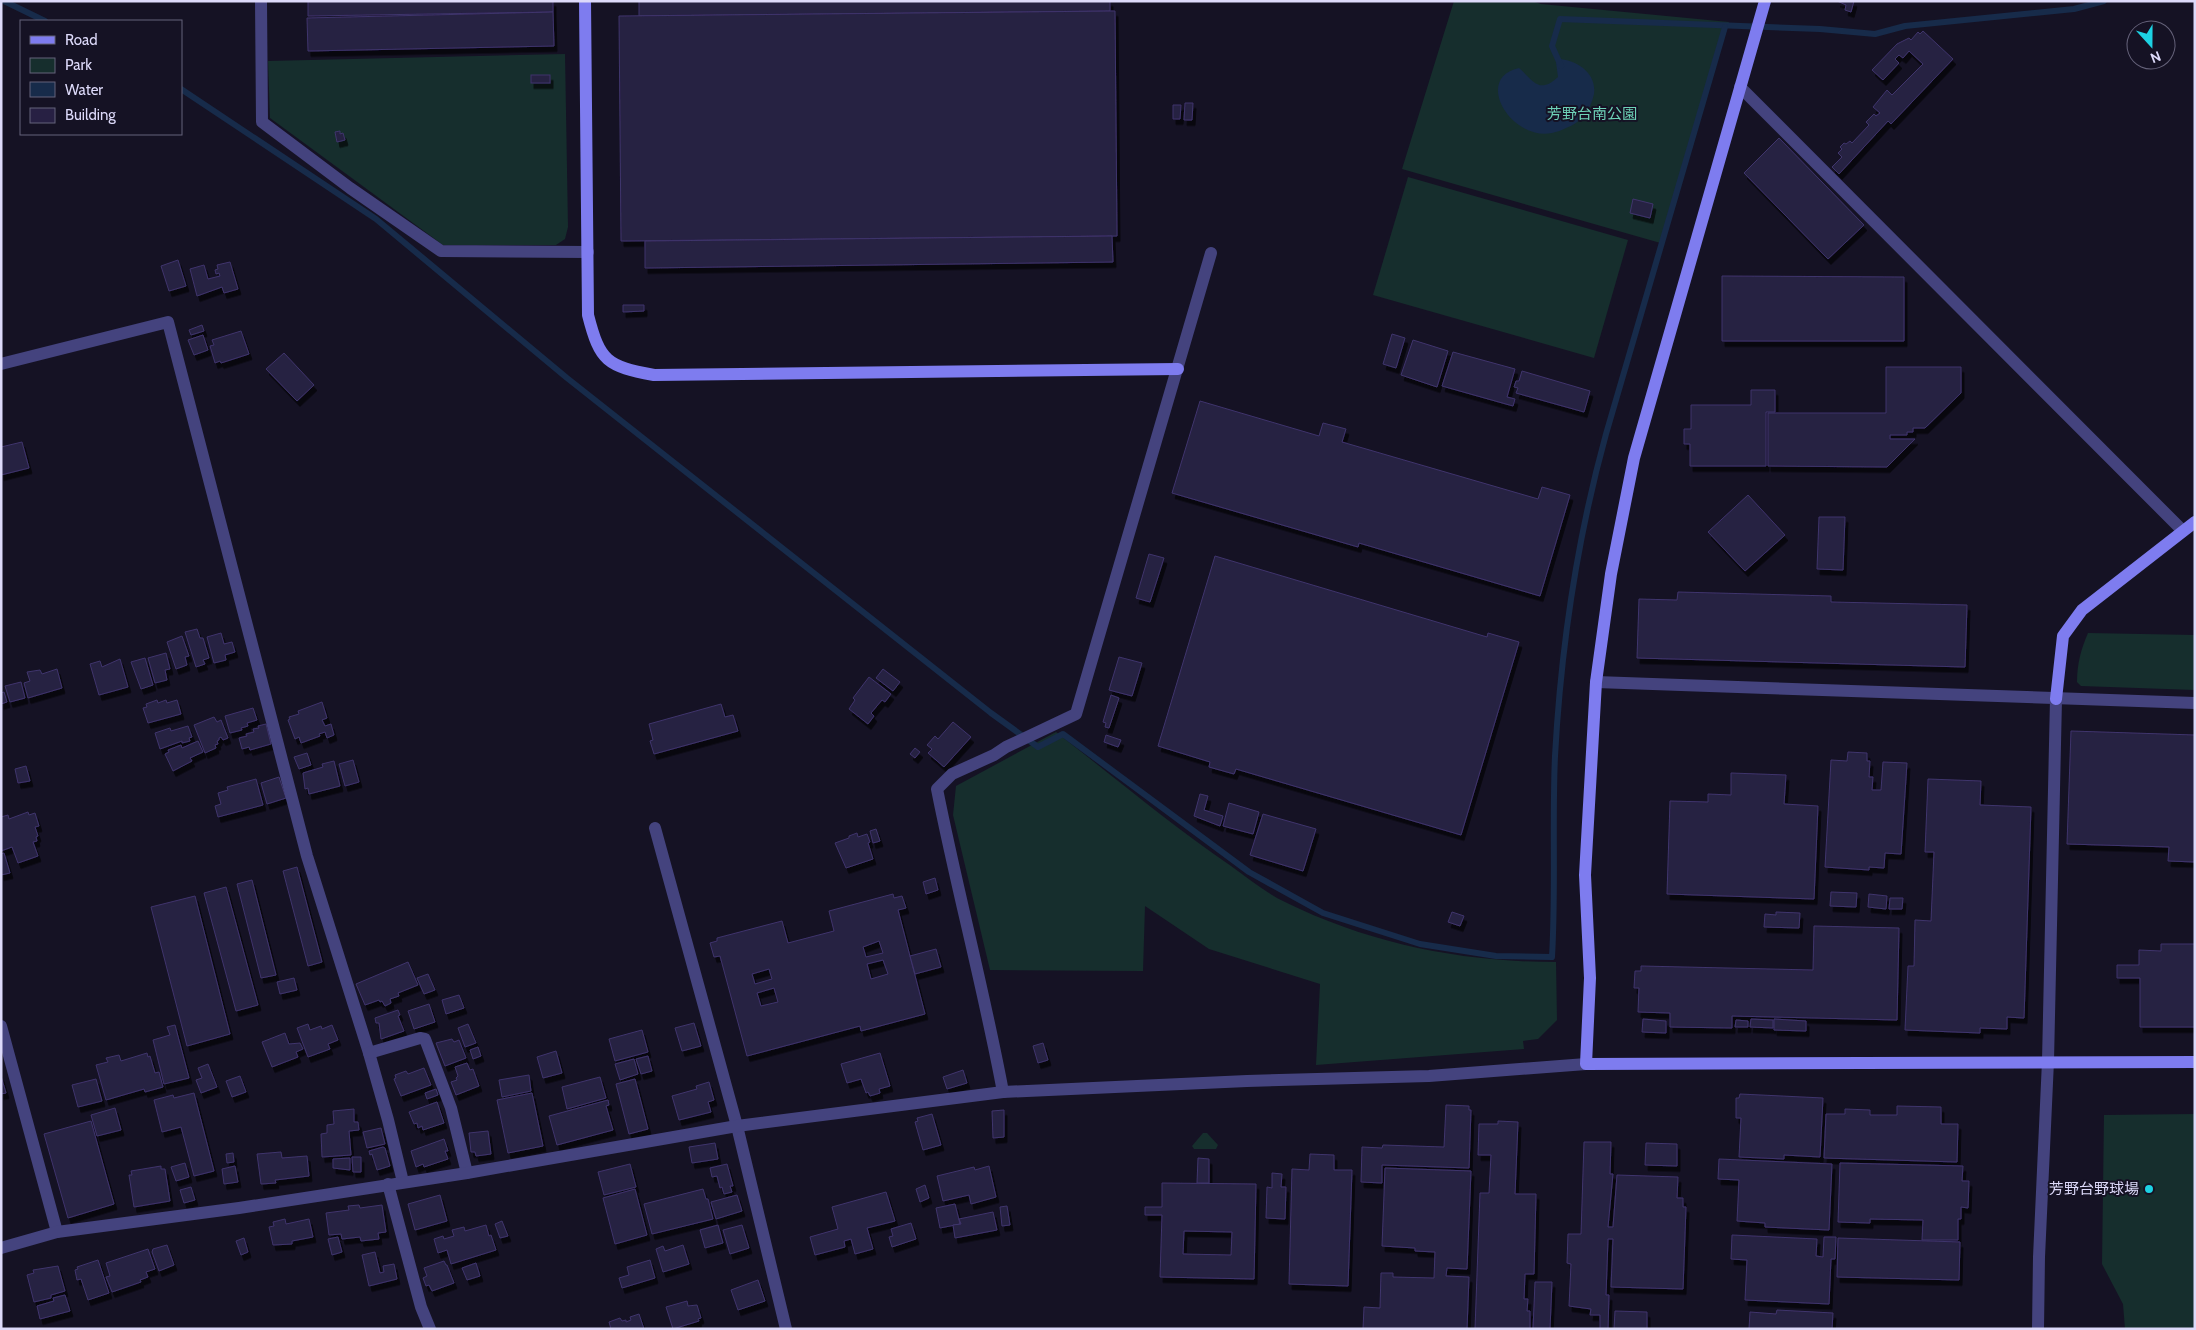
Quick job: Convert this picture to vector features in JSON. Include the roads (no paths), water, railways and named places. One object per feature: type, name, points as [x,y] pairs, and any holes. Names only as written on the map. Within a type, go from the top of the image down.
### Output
[{"type":"street","points":[[261,1],[262,122],[350,188],[441,251],[588,252]]},
{"type":"street","points":[[585,1],[588,315],[598,348],[610,362],[631,370],[654,375],[1178,369]]},
{"type":"street","points":[[1586,1064],[1590,978],[1585,875],[1596,682],[1611,574],[1634,458],[1765,1]]},
{"type":"street","points":[[1740,87],[2183,531]]},
{"type":"street","points":[[1003,1092],[990,1021],[937,789],[952,774],[994,755],[1006,746],[1076,714],[1211,253]]},
{"type":"street","points":[[1,364],[168,322],[307,856],[369,1053],[403,1182]]},
{"type":"street","points":[[2038,1329],[2039,1257],[2048,1061],[2056,700],[2063,636],[2082,610],[2195,522]]},
{"type":"street","points":[[1596,682],[2056,700],[2195,703]]},
{"type":"street","points":[[655,828],[737,1126],[786,1329]]},
{"type":"street","points":[[1,1026],[57,1232]]},
{"type":"street","points":[[369,1053],[420,1038],[425,1039],[450,1108],[467,1173]]},
{"type":"street","points":[[1,1248],[57,1232],[239,1208],[467,1173],[737,1126],[1003,1092],[1247,1081],[1429,1076],[1586,1064],[2195,1062]]},
{"type":"street","points":[[388,1184],[421,1306],[430,1329]]},
{"type":"water","points":[[1558,59],[1579,65],[1589,74],[1594,87],[1594,94],[1590,105],[1581,119],[1558,132],[1537,133],[1523,128],[1511,119],[1503,107],[1498,95],[1499,84],[1506,74],[1519,68],[1532,81],[1537,84],[1546,85],[1558,77],[1556,62]]},
{"type":"waterway","points":[[4,1],[43,20]]},
{"type":"waterway","points":[[1561,66],[1552,46],[1560,19],[1820,29],[1875,34],[1905,26],[2074,9],[2104,1]]},
{"type":"waterway","points":[[182,90],[376,219],[567,378],[991,713],[1038,747],[1063,734],[1249,872],[1323,913],[1420,944],[1496,956],[1552,957],[1555,756],[1561,674],[1579,553],[1606,434],[1725,27]]},
{"type":"place","name":"芳野台野球場","points":[[2149,1189]]},
{"type":"park label","name":"芳野台南公園","points":[[1592,114]]}]
